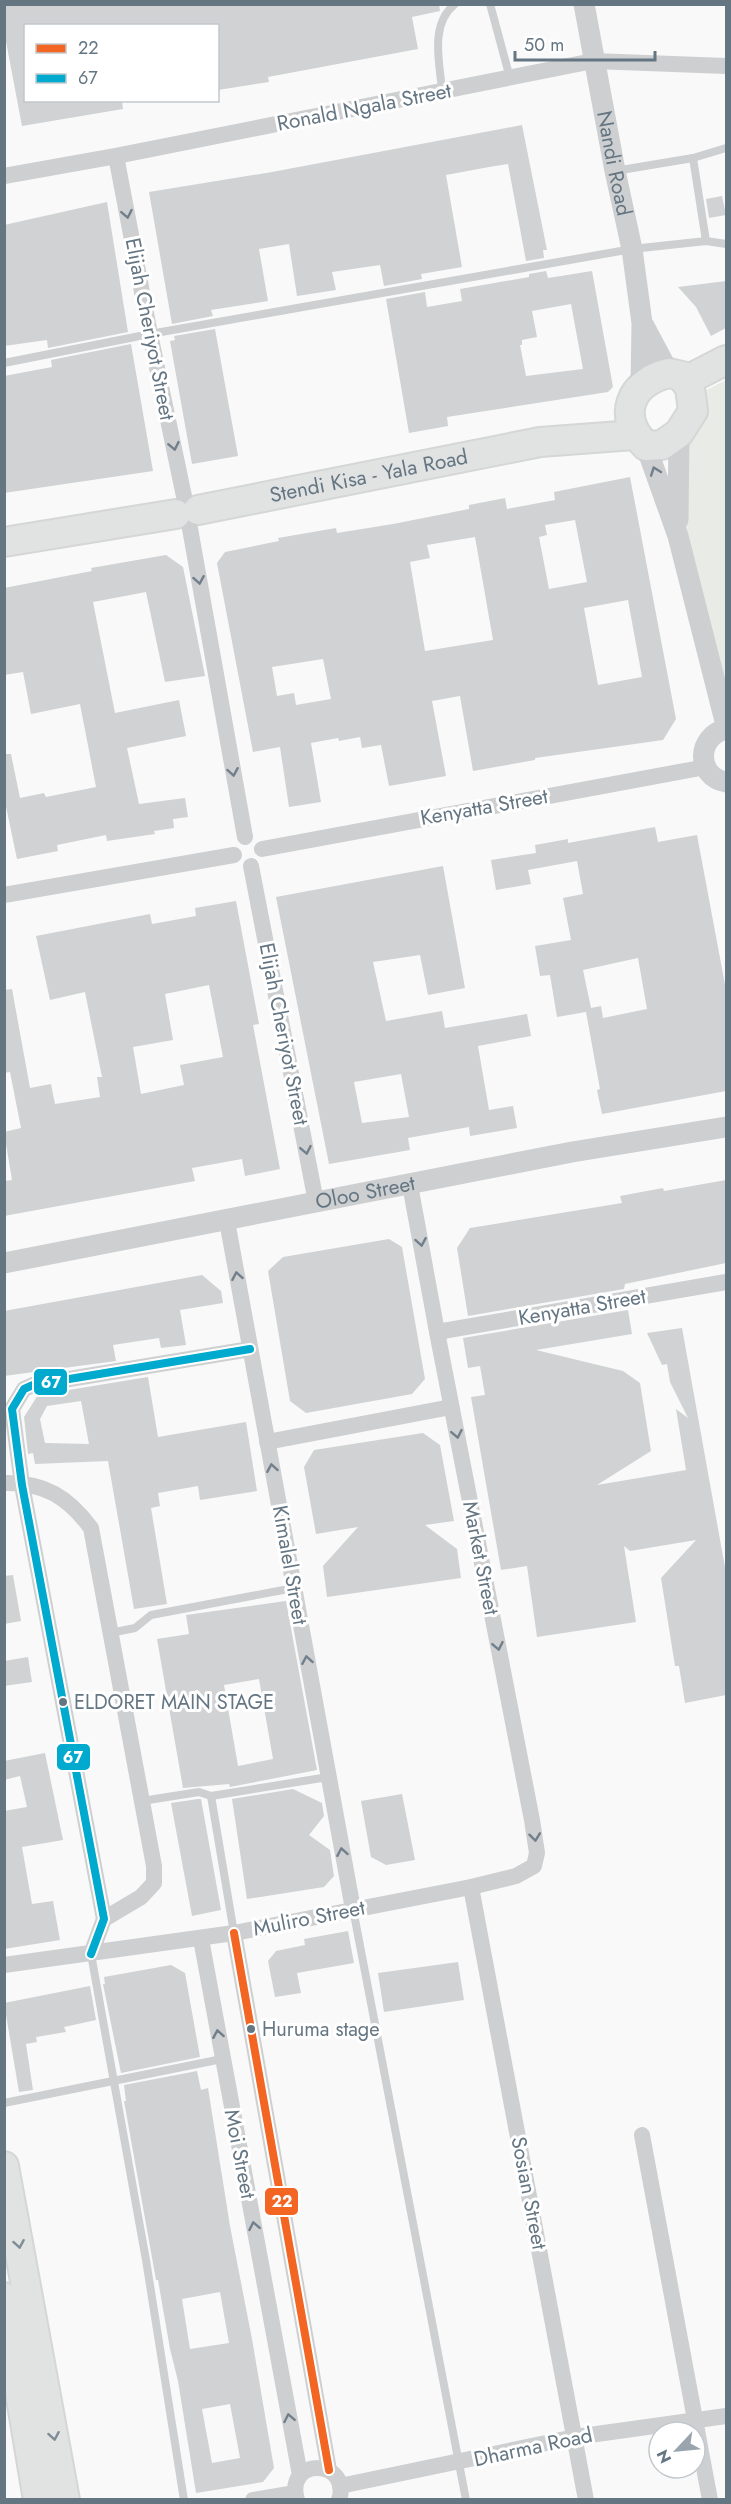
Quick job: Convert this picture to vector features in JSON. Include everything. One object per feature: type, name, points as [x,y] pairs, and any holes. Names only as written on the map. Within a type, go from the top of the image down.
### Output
[{"type":"highway","points":[[682,384],[726,360]]},
{"type":"highway","points":[[682,384],[693,411],[679,433],[662,445],[638,420],[653,377],[682,384],[726,379]]},
{"type":"highway","name":"Stendi Kisa - Yala Road","points":[[4,542],[187,512],[540,442],[638,420]]},
{"type":"highway","points":[[4,2166],[65,2499]]},
{"type":"highway","points":[[4,2297],[38,2499]]},
{"type":"street","name":"Nandi Road","points":[[584,4],[593,61],[632,249],[642,323],[638,420],[678,536],[726,727]]},
{"type":"street","name":"Ronald Ngala Street","points":[[4,176],[116,156],[593,61],[726,66]]},
{"type":"street","name":"Elijah Cheriyot Street","points":[[116,156],[187,512],[245,837]]},
{"type":"street","name":"Nandi Road","points":[[642,323],[682,384]]},
{"type":"street","name":"Nandi Road","points":[[678,536],[679,433]]},
{"type":"street","points":[[726,727],[706,742],[703,759],[706,768],[716,779],[726,782]]},
{"type":"street","name":"Kenyatta Street","points":[[262,849],[706,768]]},
{"type":"street","points":[[245,837],[257,841],[262,849],[261,858],[251,866],[238,862],[234,855],[237,842],[245,837]]},
{"type":"street","points":[[4,895],[234,855]]},
{"type":"street","name":"Elijah Cheriyot Street","points":[[251,866],[316,1202]]},
{"type":"street","name":"Oloo Street","points":[[4,1263],[572,1152],[726,1127]]},
{"type":"street","name":"Market Street","points":[[410,1185],[537,1853],[534,1866],[516,1876],[471,1887]]},
{"type":"street","name":"Kimalel Street","points":[[227,1221],[353,1909]]},
{"type":"street","name":"Kenyatta Street","points":[[437,1332],[726,1282]]},
{"type":"street","points":[[91,1954],[104,1919],[22,1485],[12,1409],[24,1389],[33,1385],[250,1349]]},
{"type":"street","points":[[267,1442],[452,1407]]},
{"type":"street","points":[[4,1483],[41,1488],[70,1502],[91,1528],[154,1866],[154,1883],[141,1898],[104,1919]]},
{"type":"street","name":"Muliro Street","points":[[4,1965],[201,1939],[471,1887]]},
{"type":"street","name":"Sosian Street","points":[[471,1887],[586,2499]]},
{"type":"street","name":"Moi Street","points":[[234,1933],[329,2470]]},
{"type":"street","name":"Moi Street","points":[[201,1939],[300,2475]]},
{"type":"street","points":[[642,2135],[696,2420]]},
{"type":"street","name":"Dharma Road","points":[[702,2420],[726,2416]]},
{"type":"street","name":"Dharma Road","points":[[339,2493],[459,2462],[575,2437],[647,2427]]},
{"type":"street","points":[[253,2499],[296,2496],[297,2481],[300,2475],[314,2468],[329,2470],[338,2480],[339,2493]]},
{"type":"street","points":[[707,2480],[710,2499]]},
{"type":"lane","points":[[442,91],[438,35],[441,21],[455,4]]},
{"type":"lane","points":[[490,4],[510,78]]},
{"type":"lane","points":[[615,171],[693,158],[726,148]]},
{"type":"lane","points":[[693,158],[706,241]]},
{"type":"lane","points":[[4,363],[150,334],[632,249],[706,241],[726,244]]},
{"type":"lane","points":[[110,1633],[135,1628],[151,1615],[294,1588]]},
{"type":"lane","points":[[142,1802],[199,1792],[212,1796],[328,1777]]},
{"type":"lane","points":[[212,1796],[234,1933]]},
{"type":"lane","points":[[353,1909],[466,2499]]},
{"type":"lane","points":[[91,1954],[146,2260],[183,2499]]},
{"type":"lane","points":[[4,2103],[222,2059]]},
{"type":"shaded area","points":[[726,380],[726,717],[682,534],[682,434],[695,396]]},
{"type":"building","points":[[4,4],[439,4],[440,11],[412,17],[418,49],[268,77],[269,82],[219,90],[219,24],[24,24],[24,102],[122,102],[123,109],[22,126],[4,31]]},
{"type":"building","points":[[522,125],[547,250],[543,250],[544,258],[526,261],[508,164],[489,167],[446,175],[462,267],[421,274],[422,279],[384,286],[380,265],[332,272],[336,290],[297,296],[289,244],[259,249],[268,301],[211,310],[213,316],[172,324],[149,192],[272,172]]},
{"type":"building","points":[[722,196],[726,215],[709,218],[706,199]]},
{"type":"building","points":[[107,202],[128,332],[48,348],[47,340],[4,346],[4,225]]},
{"type":"building","points":[[546,271],[548,278],[592,271],[613,387],[608,392],[447,417],[448,426],[409,433],[386,299],[425,292],[427,307],[462,301],[460,289],[529,277],[529,274]],"holes":[[[571,304],[583,369],[526,376],[520,345],[522,345],[522,340],[537,337],[532,311]]]},
{"type":"building","points":[[726,281],[726,328],[711,336],[696,307],[678,287]]},
{"type":"building","points":[[215,329],[238,456],[192,464],[170,341],[175,340],[174,336]]},
{"type":"building","points":[[131,344],[153,471],[4,493],[4,376],[52,367],[51,360]]},
{"type":"building","points":[[630,477],[676,719],[663,740],[535,758],[535,760],[473,771],[460,696],[432,701],[446,776],[389,786],[381,745],[362,748],[360,737],[311,743],[321,802],[289,807],[280,747],[253,752],[217,563],[225,552],[279,541],[278,538],[336,528],[337,533],[393,524],[469,509],[469,505],[505,498],[507,509],[555,500],[554,492]],"holes":[[[575,520],[587,582],[549,589],[539,537],[547,535],[545,525]],[[475,537],[493,640],[425,651],[410,562],[430,558],[427,545]],[[628,600],[642,677],[598,685],[584,608]],[[323,659],[331,699],[296,705],[294,693],[277,696],[272,667]]]},
{"type":"building","points":[[166,555],[183,567],[205,676],[165,682],[146,592],[93,602],[115,713],[179,700],[186,736],[127,748],[139,804],[185,798],[188,817],[173,819],[174,828],[154,831],[155,834],[107,841],[106,835],[57,845],[58,851],[17,859],[4,797],[4,754],[11,754],[20,798],[44,793],[46,797],[96,787],[80,704],[31,714],[23,672],[4,675],[4,588],[92,571],[91,568]]},
{"type":"building","points":[[655,827],[658,842],[697,835],[726,990],[726,1091],[602,1114],[597,1090],[600,1089],[586,1012],[557,1017],[550,975],[540,976],[535,946],[571,940],[563,898],[583,894],[577,861],[528,870],[531,884],[496,890],[491,860],[536,853],[535,845],[568,839],[568,843]],"holes":[[[638,958],[647,1009],[603,1018],[601,1006],[591,1008],[583,970]]]},
{"type":"building","points":[[443,866],[465,988],[428,995],[420,955],[373,962],[386,1021],[442,1011],[445,1028],[527,1014],[531,1036],[478,1046],[489,1110],[513,1106],[517,1128],[470,1136],[469,1127],[408,1138],[410,1150],[329,1164],[276,897]],"holes":[[[401,1074],[409,1117],[362,1123],[354,1082]]]},
{"type":"building","points":[[236,901],[259,1024],[253,1025],[280,1169],[245,1176],[242,1159],[192,1168],[195,1181],[4,1216],[4,1181],[12,1180],[4,1132],[21,1128],[10,1072],[4,1073],[4,990],[12,989],[30,1088],[51,1084],[55,1104],[100,1097],[97,1077],[102,1077],[85,992],[50,1000],[36,936],[150,914],[152,924],[196,916],[195,908]],"holes":[[[209,985],[223,1057],[180,1065],[184,1085],[141,1094],[133,1047],[173,1040],[165,994]]]},
{"type":"building","points":[[726,1180],[726,1263],[625,1284],[624,1289],[468,1316],[457,1248],[470,1228],[622,1203],[620,1196]]},
{"type":"building","points":[[389,1239],[402,1247],[425,1379],[412,1394],[306,1413],[290,1401],[268,1271],[283,1257]]},
{"type":"building","points":[[202,1275],[221,1291],[223,1303],[180,1310],[186,1345],[161,1348],[159,1338],[113,1345],[116,1361],[4,1376],[4,1311]]},
{"type":"building","points":[[628,1310],[632,1334],[536,1350],[623,1371],[640,1383],[651,1451],[597,1485],[686,1470],[676,1409],[688,1418],[670,1382],[667,1364],[662,1365],[647,1333],[682,1328],[726,1573],[726,1695],[685,1703],[679,1666],[675,1666],[661,1578],[696,1540],[630,1551],[624,1546],[636,1622],[537,1637],[527,1566],[501,1570],[471,1397],[485,1395],[480,1366],[468,1368],[463,1338]]},
{"type":"building","points":[[148,1377],[158,1437],[246,1422],[257,1491],[200,1500],[198,1486],[158,1493],[160,1506],[151,1508],[167,1604],[134,1609],[108,1461],[35,1464],[33,1453],[28,1454],[24,1417],[38,1395]],"holes":[[[81,1401],[89,1444],[45,1443],[40,1419],[47,1406]]]},
{"type":"building","points":[[423,1433],[440,1445],[454,1521],[425,1525],[457,1549],[461,1578],[327,1597],[323,1566],[358,1527],[316,1534],[304,1467],[314,1450]]},
{"type":"building","points":[[13,1575],[21,1621],[4,1624],[4,1576]]},
{"type":"building","points":[[286,1601],[317,1770],[230,1787],[229,1784],[183,1788],[157,1639],[189,1634],[186,1615]],"holes":[[[259,1679],[273,1759],[238,1766],[224,1685]]]},
{"type":"building","points":[[28,1657],[32,1682],[4,1686],[4,1661]]},
{"type":"building","points":[[45,1753],[63,1840],[22,1847],[32,1904],[53,1901],[60,1940],[4,1949],[4,1811],[27,1807],[20,1776],[4,1780],[4,1761]]},
{"type":"building","points":[[293,1789],[322,1803],[324,1816],[309,1835],[330,1850],[334,1876],[324,1887],[247,1899],[232,1799]]},
{"type":"building","points":[[402,1794],[415,1860],[386,1865],[371,1857],[361,1801]]},
{"type":"building","points":[[201,1799],[221,1910],[192,1916],[171,1803]]},
{"type":"building","points":[[348,1931],[354,1963],[297,1973],[301,1993],[275,1997],[268,1961],[276,1951],[305,1945],[304,1939]]},
{"type":"building","points":[[458,1962],[464,2000],[384,2012],[378,1973]]},
{"type":"building","points":[[171,1965],[185,1973],[200,2057],[121,2073],[103,1984],[105,1984],[104,1977]]},
{"type":"building","points":[[90,1986],[96,2020],[64,2027],[66,2032],[36,2037],[37,2042],[26,2044],[33,2090],[19,2092],[4,2003]]},
{"type":"building","points":[[197,2071],[201,2090],[208,2088],[230,2226],[274,2468],[263,2482],[196,2493],[178,2381],[158,2280],[156,2280],[124,2101],[126,2101],[124,2085]],"holes":[[[220,2292],[229,2343],[190,2349],[182,2299]],[[230,2404],[240,2458],[212,2463],[202,2409]]]},
{"type":"transit line","name":"67","points":[[91,1954],[104,1919],[22,1485],[12,1409],[24,1389],[33,1385],[250,1349]]},
{"type":"transit line","name":"22","points":[[234,1933],[329,2470]]},
{"type":"place","name":"ELDORET MAIN STAGE","points":[[63,1702]]},
{"type":"place","name":"Huruma stage","points":[[251,2029]]}]
